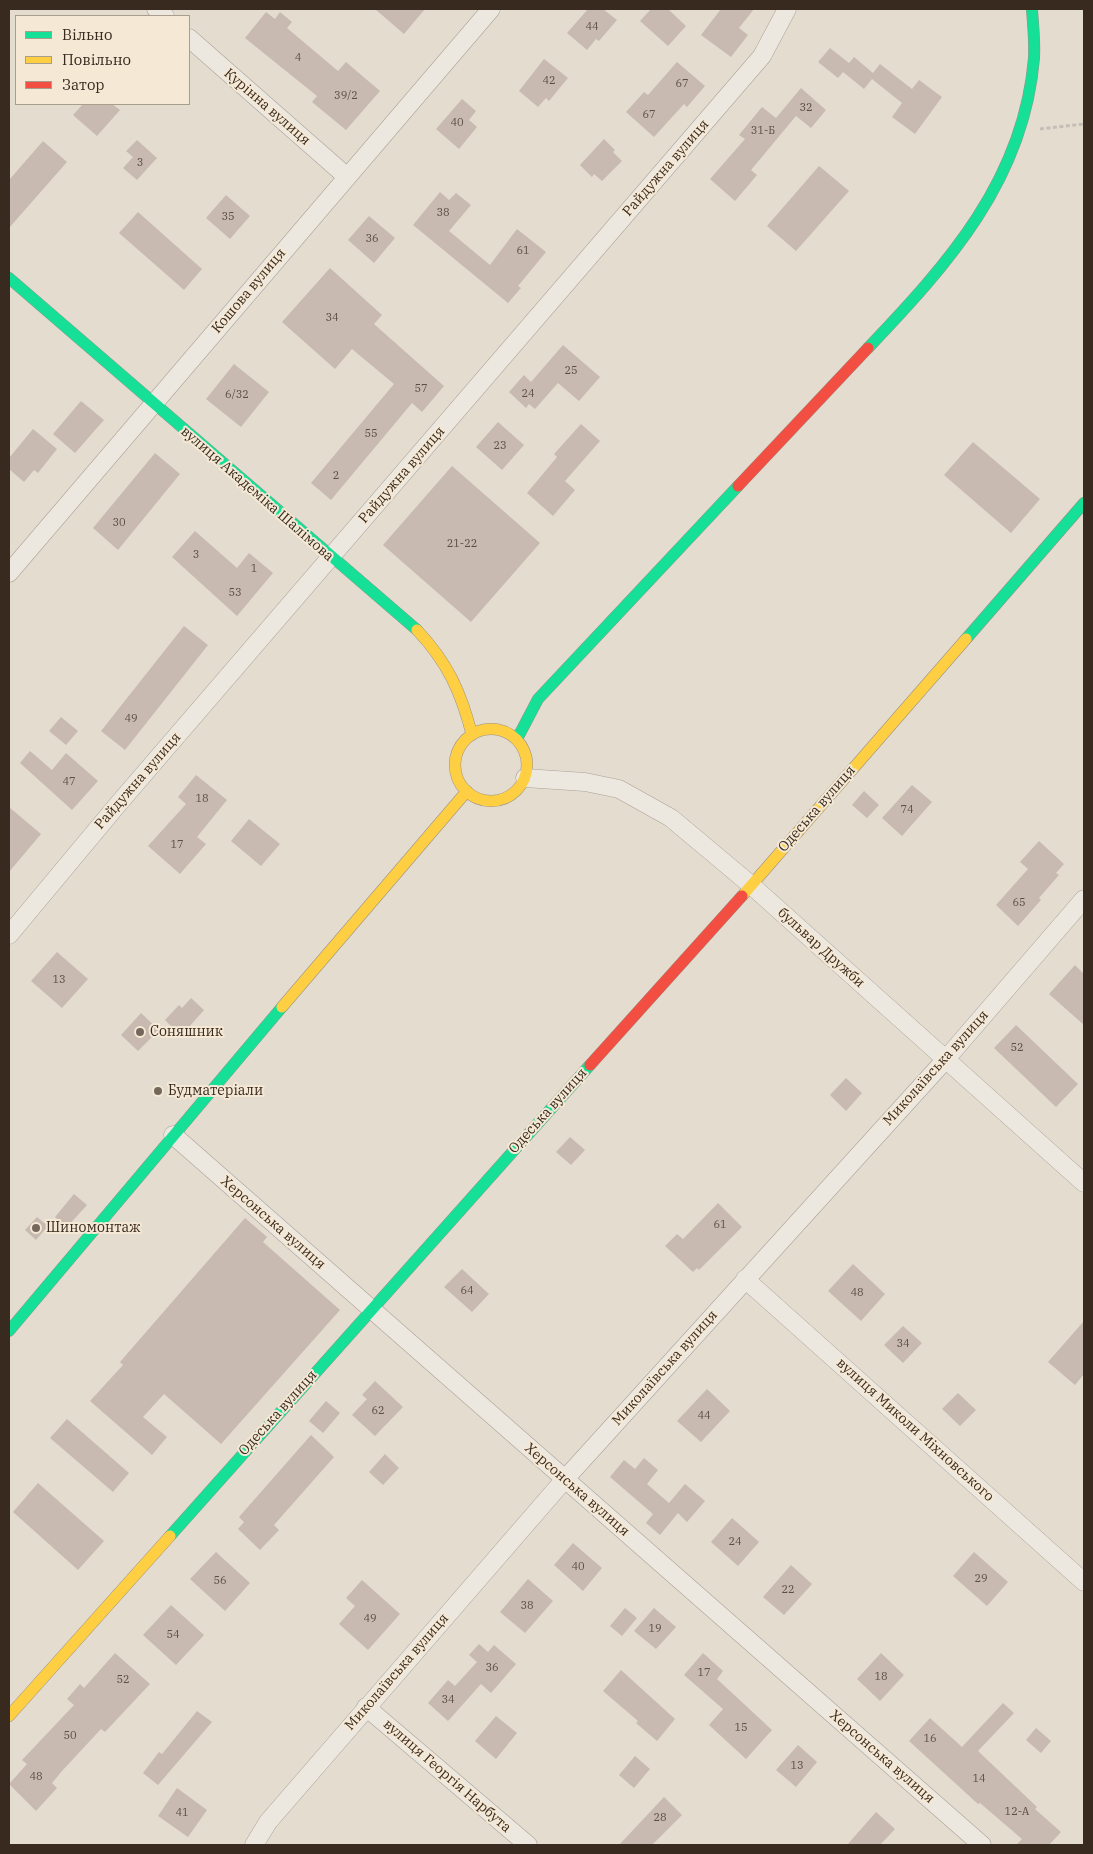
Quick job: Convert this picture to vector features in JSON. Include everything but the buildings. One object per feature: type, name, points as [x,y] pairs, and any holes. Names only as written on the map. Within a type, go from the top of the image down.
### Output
[{"type":"street","name":"Кошова вулиця","points":[[9,573],[154,405],[346,176],[491,9]]},
{"type":"street","name":"Райдужна вулиця","points":[[9,935],[125,795],[762,56],[787,9]]},
{"type":"street","points":[[517,739],[538,699],[922,290],[977,221],[1006,166],[1019,133],[1034,58],[1032,9]]},
{"type":"street","name":"Курінна вулиця","points":[[190,39],[346,176]]},
{"type":"street","name":"вулиця Академіка Шалімова","points":[[9,278],[331,558],[415,628],[434,648],[450,672],[463,701],[472,735]]},
{"type":"street","name":"Одеська вулиця","points":[[9,1716],[751,885],[1084,503]]},
{"type":"street","points":[[495,729],[507,732],[517,739],[524,749],[527,761],[525,778],[514,793],[504,799],[481,799],[468,791],[457,776],[455,764],[457,753],[463,743],[472,735],[483,730],[495,729]]},
{"type":"street","name":"бульвар Дружби","points":[[525,778],[585,782],[620,789],[671,818],[751,885],[1084,1183]]},
{"type":"street","points":[[9,1331],[173,1135],[468,791]]},
{"type":"street","name":"Миколаївська вулиця","points":[[254,1845],[268,1822],[565,1479],[946,1059],[1084,899]]},
{"type":"street","name":"Херсонська вулиця","points":[[173,1135],[370,1310],[982,1845]]},
{"type":"street","name":"вулиця Миколи Міхновського","points":[[745,1279],[1084,1582]]},
{"type":"street","name":"вулиця Георгія Нарбута","points":[[366,1707],[528,1845]]},
{"type":"path","points":[[1019,133],[1084,124]]},
{"type":"traffic: fast","points":[[868,348],[953,251],[977,217],[998,181],[1015,143],[1027,102],[1034,58],[1032,9]]},
{"type":"traffic: fast","points":[[9,278],[417,630]]},
{"type":"traffic: fast","points":[[517,739],[538,699],[738,486]]},
{"type":"traffic: fast","points":[[966,639],[1084,503]]},
{"type":"traffic: fast","points":[[9,1331],[282,1007]]},
{"type":"traffic: fast","points":[[170,1536],[590,1065]]},
{"type":"traffic: slow","points":[[417,630],[437,654],[452,679],[463,705],[472,735]]},
{"type":"traffic: slow","points":[[742,896],[966,639]]},
{"type":"traffic: slow","points":[[491,729],[511,735],[521,745],[527,765],[521,785],[511,795],[491,801],[471,795],[461,785],[455,765],[461,745],[471,735],[491,729]]},
{"type":"traffic: slow","points":[[282,1007],[467,791]]},
{"type":"traffic: slow","points":[[9,1716],[170,1536]]},
{"type":"traffic: jam","points":[[738,486],[868,348]]},
{"type":"traffic: jam","points":[[590,1065],[742,896]]},
{"type":"place","name":"Соняшник","points":[[140,1032]]},
{"type":"place","name":"Будматеріали","points":[[158,1091]]},
{"type":"place","name":"Шиномонтаж","points":[[36,1228]]}]
